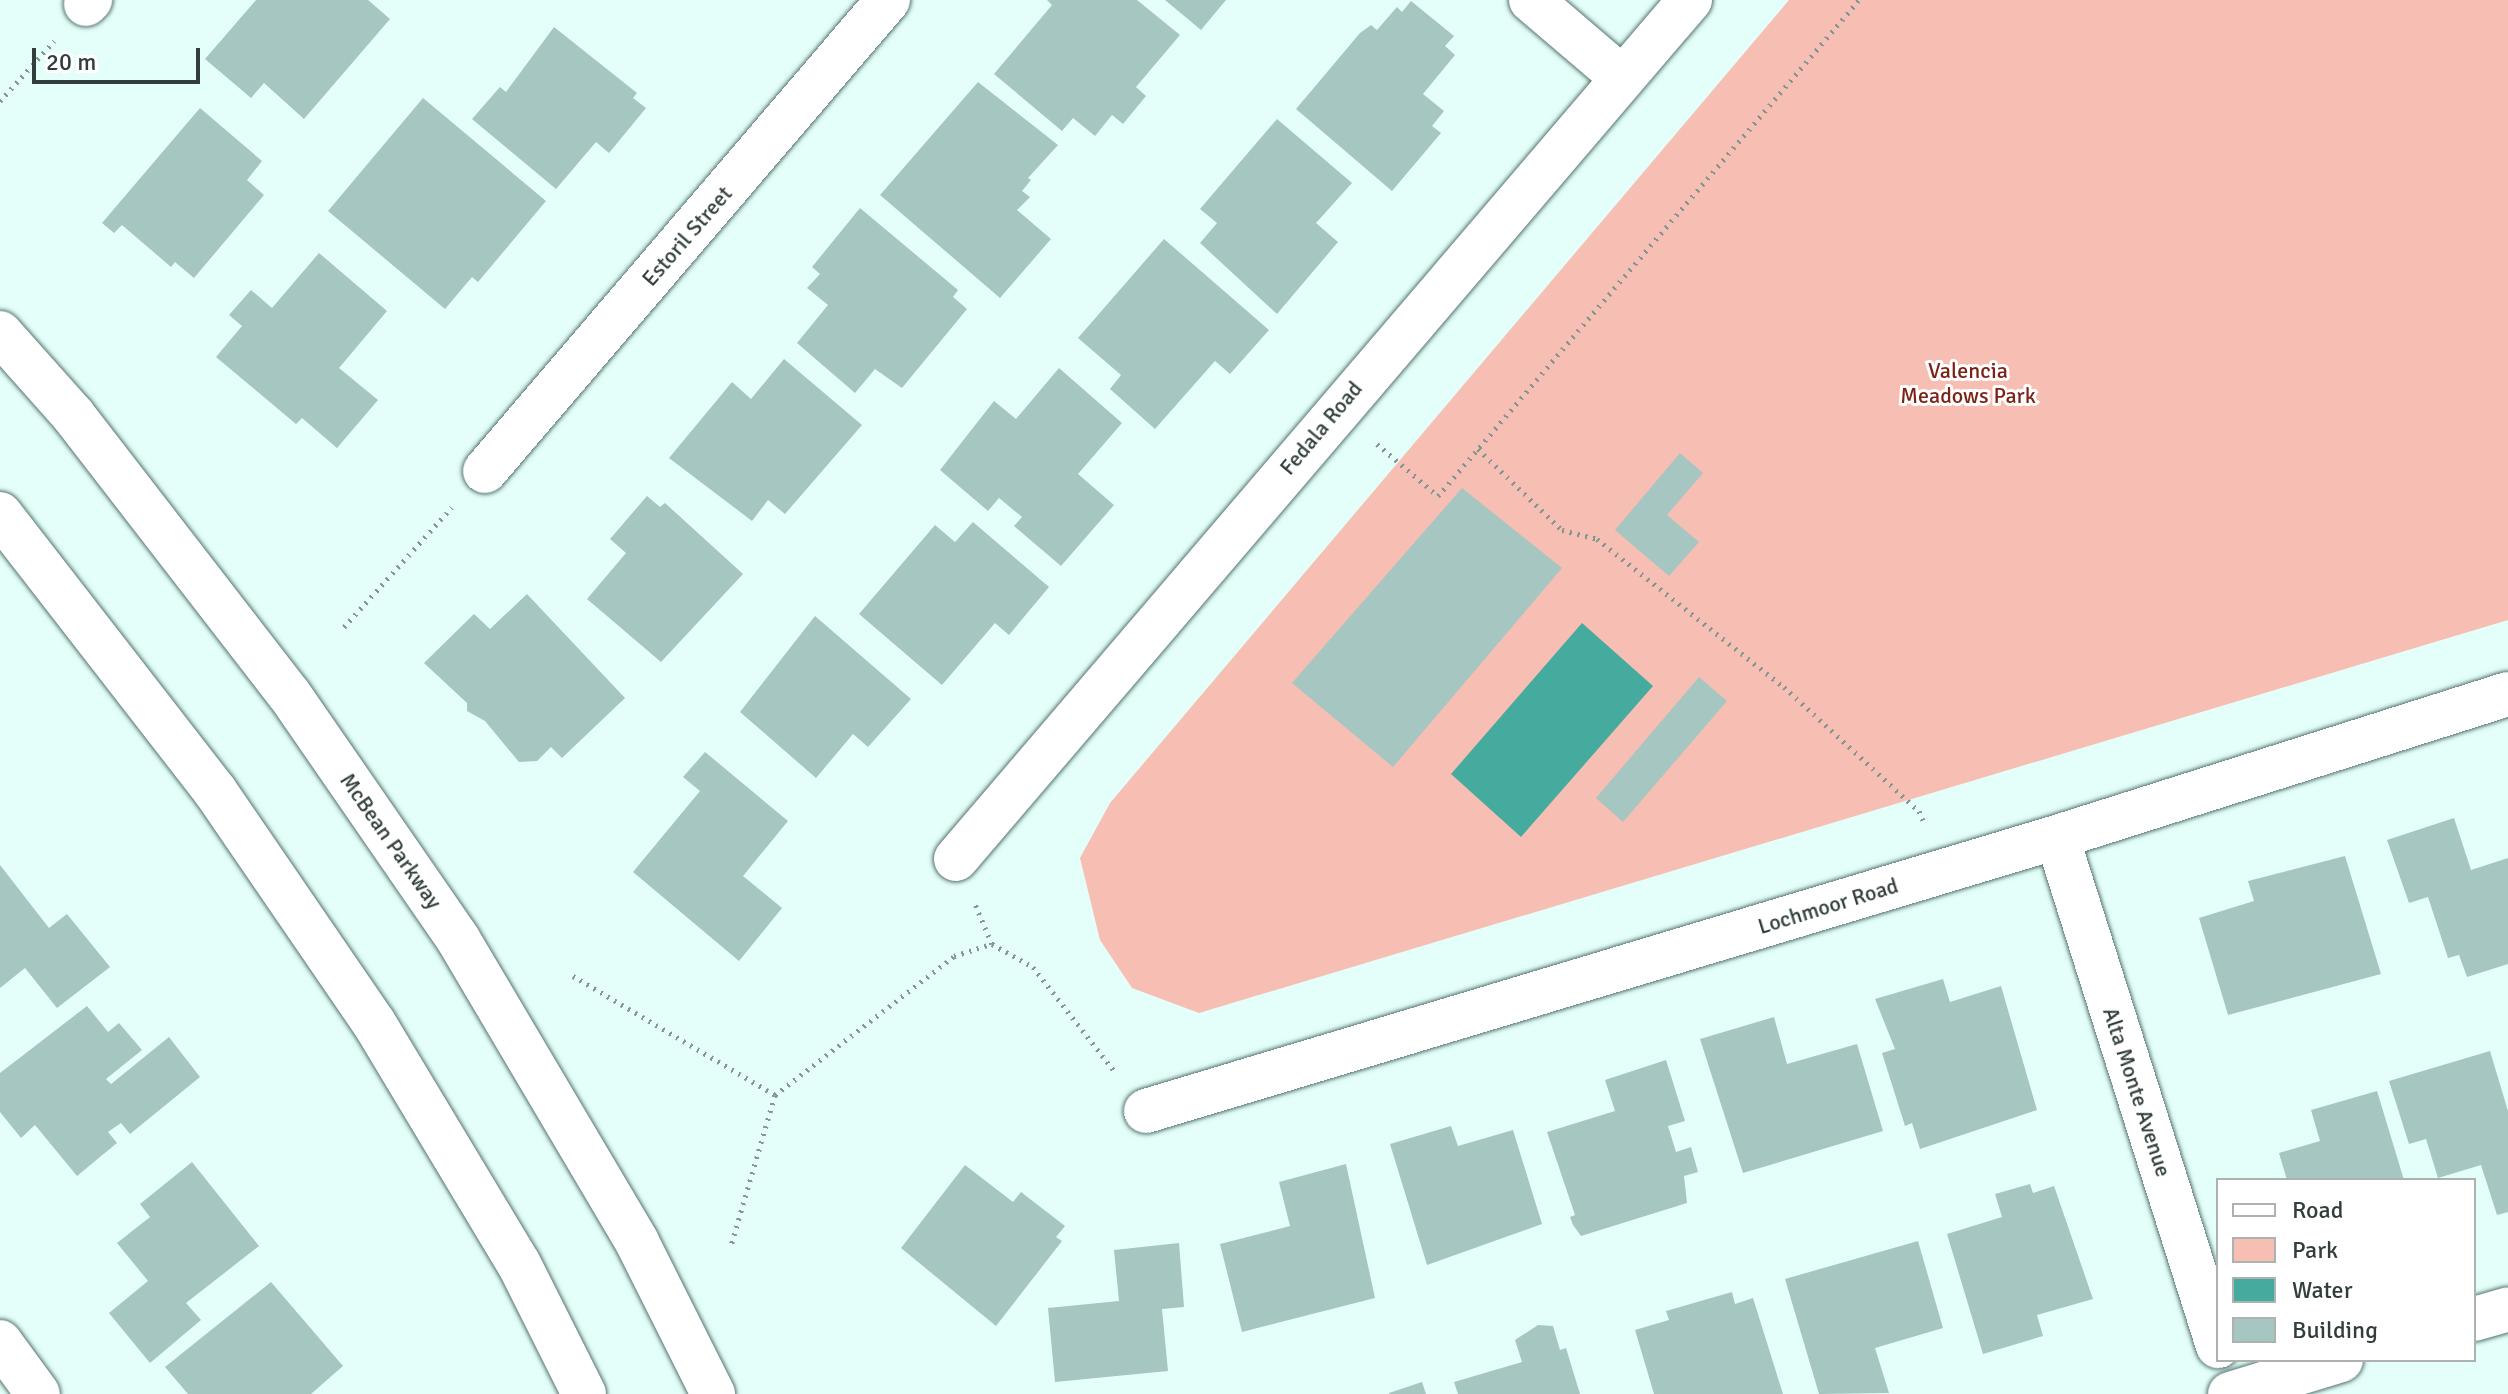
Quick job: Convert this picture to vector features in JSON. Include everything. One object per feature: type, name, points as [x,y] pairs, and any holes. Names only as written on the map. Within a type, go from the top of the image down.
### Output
[{"type":"street","name":"Estoril Street","points":[[485,471],[888,0]]},
{"type":"street","points":[[1531,0],[1621,77]]},
{"type":"street","name":"Fedala Road","points":[[956,859],[1336,410],[1690,0]]},
{"type":"street","name":"McBean Parkway","points":[[0,333],[73,415],[289,694],[458,939],[637,1242],[713,1394]]},
{"type":"street","points":[[0,377],[73,415]]},
{"type":"street","points":[[0,514],[215,791],[374,1023],[519,1264],[584,1394]]},
{"type":"street","name":"Lochmoor Road","points":[[1146,1111],[2057,837],[2508,694]]},
{"type":"street","name":"Alta Monte Avenue","points":[[2057,837],[2216,1340]]},
{"type":"street","points":[[2476,1318],[2508,1309]]},
{"type":"street","points":[[0,1342],[38,1394]]},
{"type":"street","points":[[2223,1362],[2232,1394],[2335,1362]]},
{"type":"path","points":[[1336,410],[1438,496],[1859,0]]},
{"type":"path","points":[[0,101],[88,2]]},
{"type":"path","points":[[1478,449],[1562,530],[1597,539],[1784,687],[1919,811],[1942,871]]},
{"type":"path","points":[[344,627],[485,471]]},
{"type":"path","points":[[956,859],[992,944],[1033,967],[1146,1111]]},
{"type":"path","points":[[731,1245],[775,1095],[954,956],[992,944]]},
{"type":"path","points":[[573,976],[775,1095]]},
{"type":"green space","name":"Valencia Meadows Park","points":[[1789,0],[2508,0],[2508,620],[1199,1013],[1132,988],[1100,940],[1080,858],[1110,803]]},
{"type":"water","points":[[1582,623],[1653,686],[1521,837],[1451,774]]},
{"type":"building","points":[[256,0],[368,0],[390,19],[304,119],[264,83],[251,98],[205,59]]},
{"type":"building","points":[[1047,0],[1137,0],[1180,35],[1136,87],[1146,96],[1123,124],[1112,115],[1095,136],[1073,118],[1062,131],[994,74],[1052,5]]},
{"type":"building","points":[[1165,0],[1226,0],[1201,30]]},
{"type":"building","points":[[1411,1],[1454,36],[1445,46],[1455,55],[1423,94],[1444,111],[1432,126],[1441,133],[1392,191],[1296,109],[1360,33],[1371,25],[1377,30],[1397,7],[1402,12]]},
{"type":"building","points":[[554,27],[637,93],[633,98],[646,108],[609,153],[596,142],[556,189],[472,119],[500,87],[506,92]]},
{"type":"building","points":[[978,82],[1058,145],[1028,178],[1031,180],[1022,191],[1030,197],[1017,210],[1051,239],[1000,298],[880,195]]},
{"type":"building","points":[[423,98],[546,201],[478,282],[472,277],[445,309],[328,211]]},
{"type":"building","points":[[200,108],[262,161],[247,180],[264,195],[194,278],[175,262],[171,267],[122,225],[114,233],[102,223]]},
{"type":"building","points":[[1277,119],[1352,183],[1316,223],[1338,242],[1277,314],[1200,243],[1217,223],[1200,209]]},
{"type":"building","points":[[860,208],[958,290],[953,297],[967,309],[902,388],[875,369],[855,393],[797,343],[828,305],[807,288],[820,274],[812,267]]},
{"type":"building","points":[[1164,239],[1269,330],[1230,374],[1215,361],[1155,429],[1110,389],[1121,375],[1078,338]]},
{"type":"building","points":[[319,253],[387,311],[339,368],[378,400],[337,448],[302,418],[296,424],[216,357],[242,326],[229,315],[251,290],[272,308]]},
{"type":"building","points":[[784,359],[862,425],[785,514],[768,500],[752,521],[669,458],[732,382],[751,399]]},
{"type":"building","points":[[1059,368],[1122,423],[1078,474],[1114,505],[1061,566],[1014,526],[1022,517],[999,498],[988,511],[940,470],[994,401],[1016,419]]},
{"type":"building","points":[[1680,453],[1703,473],[1667,515],[1699,542],[1669,576],[1615,530]]},
{"type":"building","points":[[1462,488],[1562,568],[1393,767],[1292,683]]},
{"type":"building","points":[[647,496],[660,507],[665,503],[743,574],[661,662],[587,599],[626,553],[610,539]]},
{"type":"building","points":[[973,522],[1049,587],[1009,635],[995,623],[942,685],[859,614],[935,525],[955,542]]},
{"type":"building","points":[[527,594],[625,698],[562,758],[551,747],[537,761],[519,762],[485,721],[467,711],[467,703],[424,663],[474,614],[490,629]]},
{"type":"building","points":[[815,616],[911,699],[868,747],[853,734],[816,778],[740,712]]},
{"type":"building","points":[[1699,677],[1727,701],[1623,822],[1596,798]]},
{"type":"building","points":[[705,752],[788,821],[743,876],[782,908],[739,961],[633,872],[700,791],[683,777]]},
{"type":"building","points":[[2454,818],[2471,870],[2508,858],[2508,964],[2467,977],[2459,955],[2448,958],[2428,897],[2409,903],[2387,840]]},
{"type":"building","points":[[2345,856],[2381,974],[2228,1015],[2199,918],[2254,901],[2248,881]]},
{"type":"building","points":[[0,865],[49,928],[67,914],[110,967],[57,1008],[25,968],[0,988]]},
{"type":"building","points":[[1943,979],[1950,1002],[2001,986],[2037,1110],[1920,1149],[1912,1123],[1905,1126],[1882,1053],[1895,1049],[1875,999]]},
{"type":"building","points":[[87,1006],[108,1032],[119,1023],[142,1050],[106,1079],[111,1084],[169,1037],[200,1077],[130,1134],[121,1123],[108,1132],[117,1143],[77,1176],[35,1125],[21,1138],[0,1112],[0,1073]]},
{"type":"building","points":[[1774,1017],[1787,1064],[1857,1044],[1883,1131],[1743,1173],[1700,1039]]},
{"type":"building","points":[[2490,1051],[2508,1111],[2508,1212],[2497,1215],[2481,1165],[2438,1178],[2426,1139],[2409,1144],[2389,1081]]},
{"type":"building","points":[[1666,1060],[1685,1121],[1668,1126],[1676,1152],[1691,1147],[1698,1172],[1684,1176],[1687,1203],[1581,1236],[1570,1217],[1575,1215],[1547,1132],[1615,1111],[1605,1080]]},
{"type":"building","points":[[2377,1091],[2403,1178],[2286,1178],[2279,1153],[2320,1141],[2311,1110]]},
{"type":"building","points":[[1451,1126],[1458,1146],[1513,1130],[1542,1224],[1427,1265],[1390,1144]]},
{"type":"building","points":[[192,1162],[259,1246],[186,1303],[201,1320],[150,1363],[109,1313],[148,1281],[117,1243],[150,1217],[140,1204]]},
{"type":"building","points":[[1346,1164],[1375,1298],[1242,1332],[1220,1244],[1290,1226],[1279,1182]]},
{"type":"building","points":[[965,1165],[1013,1202],[1021,1192],[1065,1226],[1056,1237],[1062,1241],[996,1326],[901,1248]]},
{"type":"building","points":[[2030,1184],[2033,1193],[2054,1186],[2093,1299],[2037,1315],[2043,1336],[1983,1354],[1947,1234],[2002,1217],[1995,1194]]},
{"type":"building","points":[[1918,1241],[1943,1328],[1875,1348],[1889,1393],[1819,1394],[1785,1279]]},
{"type":"building","points":[[1179,1243],[1184,1307],[1162,1309],[1168,1371],[1055,1382],[1048,1308],[1119,1301],[1114,1250]]},
{"type":"building","points":[[271,1282],[343,1366],[311,1394],[188,1394],[165,1367]]},
{"type":"building","points":[[1732,1292],[1735,1304],[1753,1298],[1783,1394],[1654,1394],[1635,1330],[1669,1320],[1666,1311]]},
{"type":"building","points":[[1538,1325],[1553,1326],[1560,1350],[1566,1348],[1580,1394],[1458,1394],[1454,1382],[1522,1362],[1515,1340]]},
{"type":"building","points":[[1422,1382],[1426,1394],[1389,1394],[1389,1393]]}]
